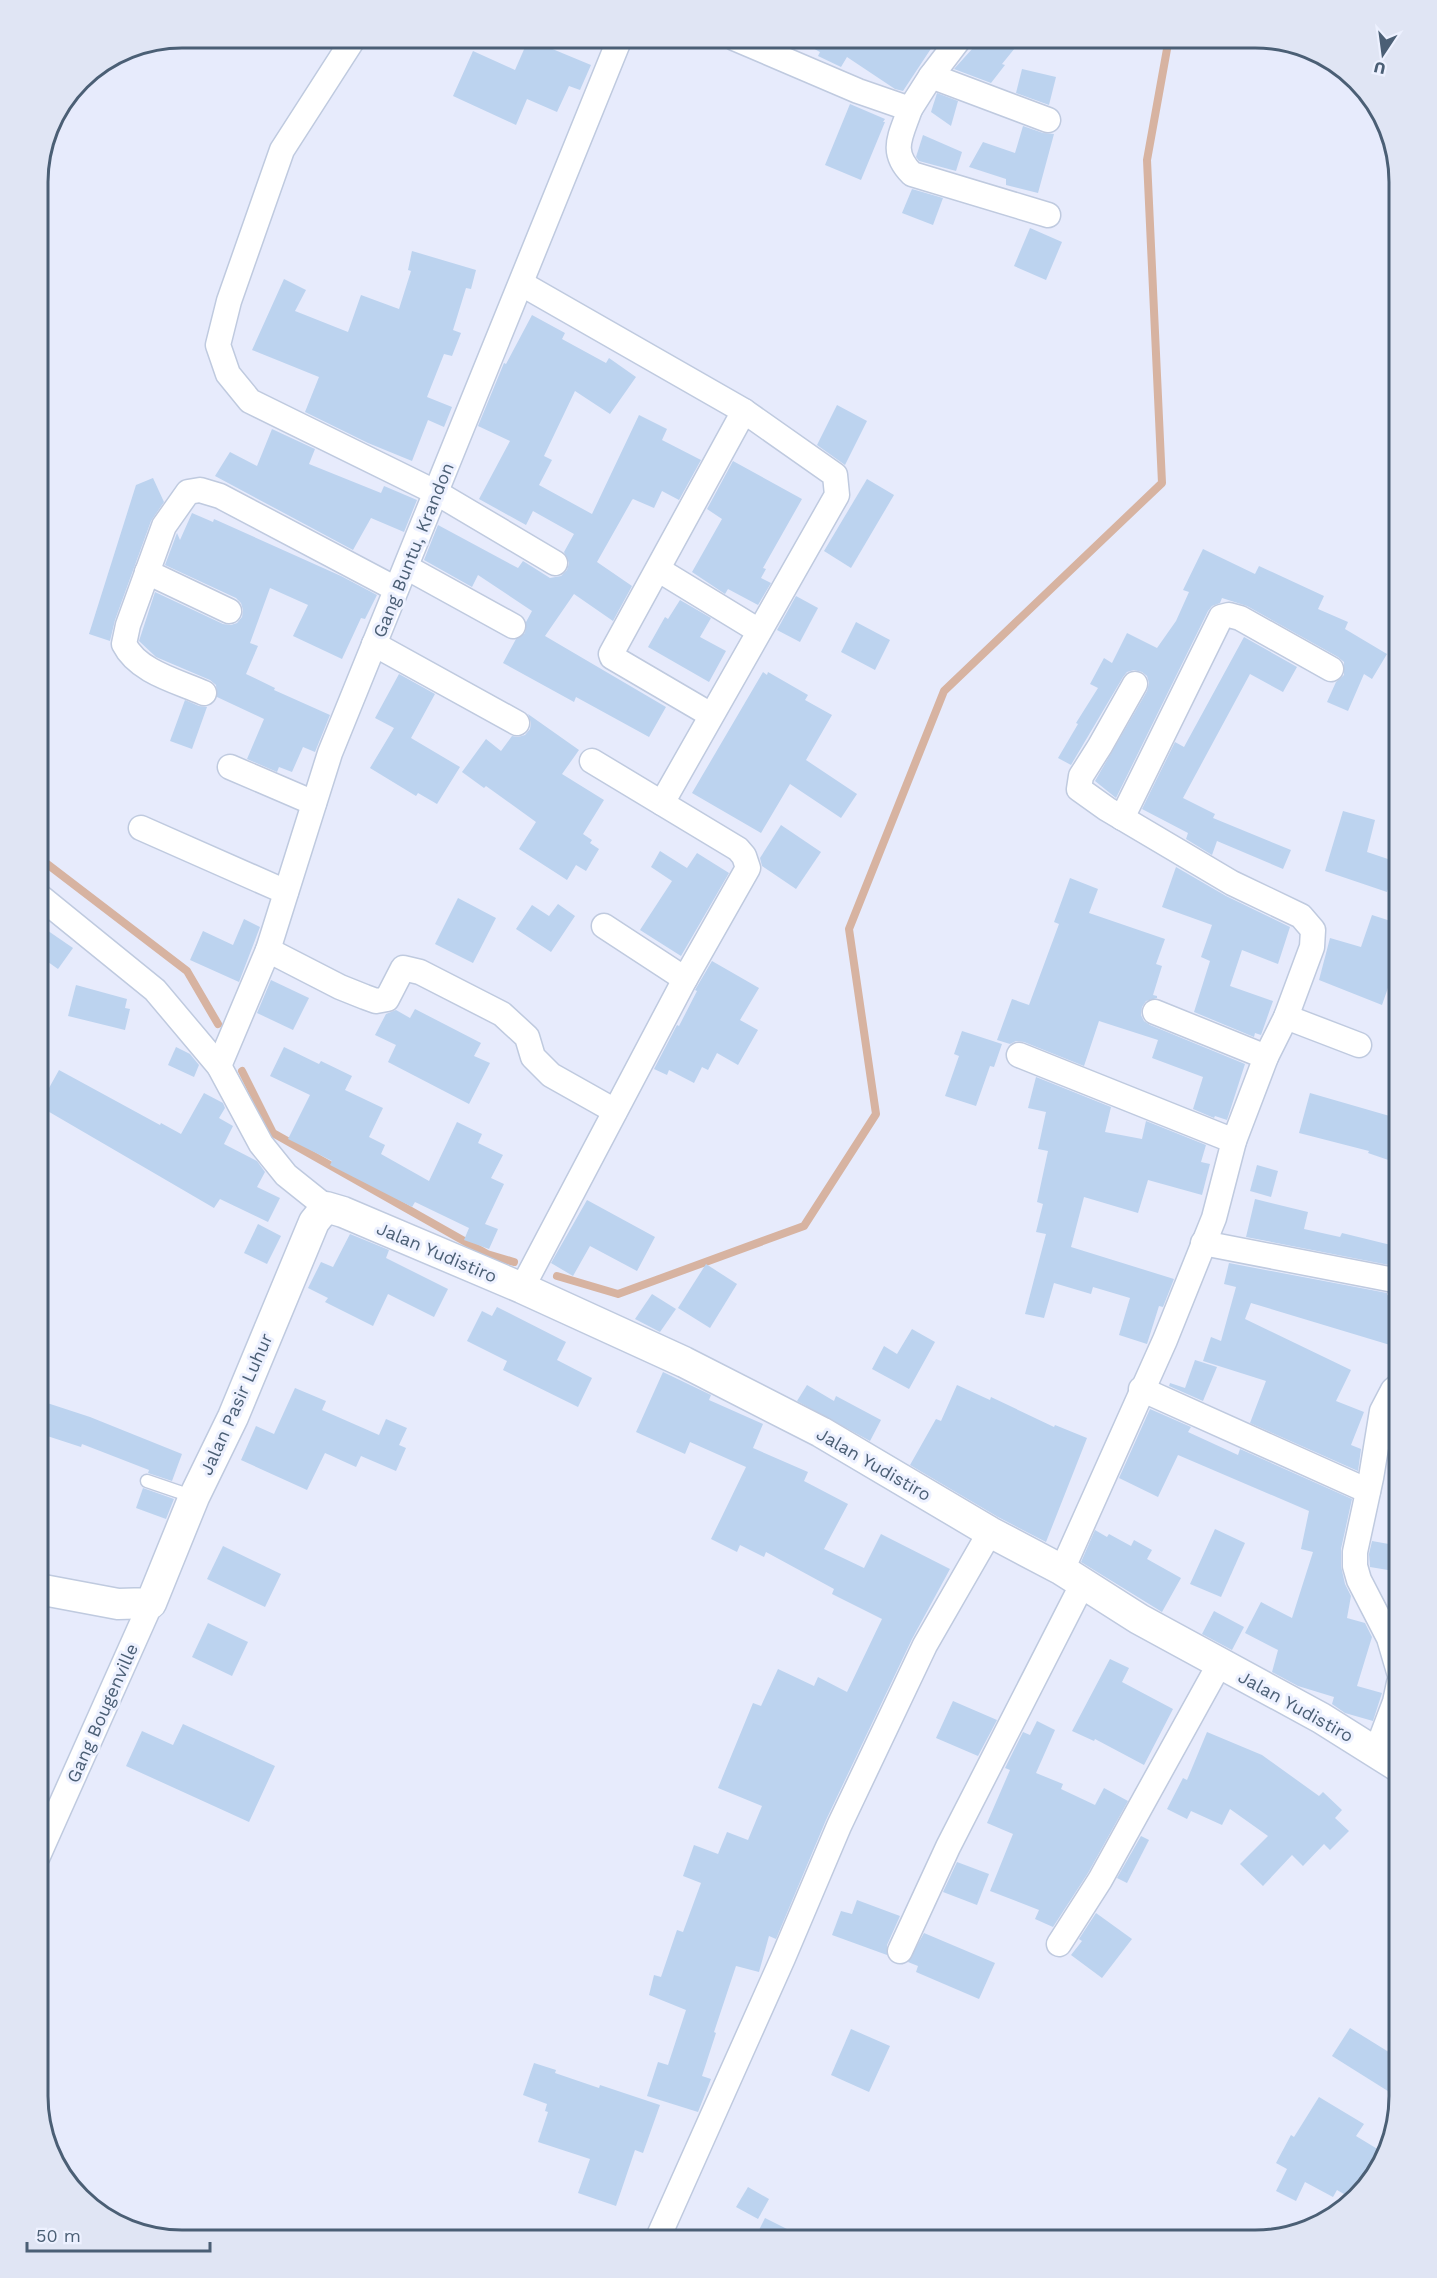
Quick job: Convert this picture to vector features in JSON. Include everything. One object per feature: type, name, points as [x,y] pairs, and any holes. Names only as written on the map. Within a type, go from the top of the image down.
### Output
[{"type":"street","points":[[348,48],[282,150],[229,301],[218,345],[228,374],[250,401],[437,493],[555,563]]},
{"type":"street","name":"Gang Buntu, Krandon","points":[[219,1066],[268,950],[330,753],[616,48]]},
{"type":"street","points":[[757,48],[858,91],[910,108]]},
{"type":"street","points":[[952,48],[910,108],[897,147],[901,162],[912,174],[1048,214]]},
{"type":"street","points":[[931,76],[1048,120]]},
{"type":"street","points":[[522,284],[744,411],[834,475],[837,495],[662,803]]},
{"type":"street","points":[[711,715],[612,657],[612,651],[744,411]]},
{"type":"street","points":[[204,693],[142,665],[132,658],[124,644],[128,625],[164,526],[188,492],[200,490],[220,496],[396,589]]},
{"type":"street","points":[[406,567],[513,626]]},
{"type":"street","points":[[658,570],[759,631]]},
{"type":"street","points":[[147,572],[230,610]]},
{"type":"street","points":[[1122,818],[1221,617],[1229,615],[1240,618],[1331,669]]},
{"type":"street","points":[[374,644],[517,723]]},
{"type":"street","points":[[900,1951],[1072,1576],[1141,1389],[1165,1340],[1214,1218],[1234,1141],[1266,1057],[1286,1017],[1312,947],[1313,930],[1301,916],[1232,883],[1122,818],[1079,789],[1081,776],[1135,684]]},
{"type":"street","points":[[522,1288],[685,979],[747,872],[747,864],[738,849],[592,761]]},
{"type":"street","points":[[230,767],[314,803]]},
{"type":"street","points":[[141,828],[286,892]]},
{"type":"street","points":[[48,903],[155,990],[219,1066],[261,1144],[286,1175],[326,1207]]},
{"type":"street","points":[[604,926],[685,979]]},
{"type":"street","points":[[268,950],[340,987],[376,1001],[387,999],[403,968],[420,972],[502,1014],[527,1037],[533,1057],[552,1075],[615,1111]]},
{"type":"street","points":[[1155,1012],[1266,1057]]},
{"type":"street","points":[[1286,1017],[1359,1045]]},
{"type":"street","points":[[1019,1055],[1234,1141]]},
{"type":"street","name":"Jalan Yudistiro","points":[[326,1207],[343,1212],[522,1288],[684,1362],[820,1432],[990,1532],[1072,1576],[1139,1619],[1321,1718],[1388,1759]]},
{"type":"street","name":"Jalan Pasir Luhur","points":[[151,1603],[194,1497],[233,1417],[314,1222],[326,1207]]},
{"type":"street","points":[[1203,1243],[1389,1279]]},
{"type":"street","points":[[1141,1389],[1368,1491]]},
{"type":"street","points":[[1389,1398],[1382,1411],[1355,1552],[1355,1566],[1368,1600],[1389,1638]]},
{"type":"street","points":[[662,2230],[779,1969],[844,1816],[925,1645],[990,1532]]},
{"type":"street","points":[[48,1591],[118,1604],[151,1603]]},
{"type":"street","name":"Gang Bougenville","points":[[48,1834],[151,1603]]},
{"type":"street","points":[[1059,1944],[1100,1880],[1220,1663]]},
{"type":"lane","points":[[147,1481],[194,1497]]},
{"type":"building","points":[[525,48],[550,48],[591,65],[580,90],[569,86],[557,112],[527,99],[516,125],[453,96],[473,51],[515,70]]},
{"type":"building","points":[[813,48],[931,48],[903,91],[895,89],[847,57],[841,67],[818,56],[820,52]]},
{"type":"building","points":[[973,48],[1015,48],[991,83],[954,69]]},
{"type":"building","points":[[1022,69],[1056,77],[1049,105],[1016,93]]},
{"type":"building","points":[[937,93],[958,101],[951,126],[931,112]]},
{"type":"building","points":[[850,104],[885,119],[861,180],[825,165]]},
{"type":"building","points":[[1023,126],[1054,134],[1038,193],[1006,185],[1006,179],[969,167],[983,142],[1015,153]]},
{"type":"building","points":[[923,135],[962,152],[956,171],[919,161],[916,157]]},
{"type":"building","points":[[912,189],[943,198],[933,225],[902,213]]},
{"type":"building","points":[[1030,228],[1062,242],[1046,280],[1014,266]]},
{"type":"building","points":[[412,251],[476,270],[471,289],[466,288],[453,330],[461,333],[452,356],[444,354],[427,397],[452,407],[444,427],[428,420],[412,461],[368,443],[305,412],[319,377],[252,350],[284,279],[306,290],[295,311],[348,332],[361,295],[399,309],[411,271],[408,270]]},
{"type":"building","points":[[532,315],[565,333],[562,339],[606,363],[609,358],[636,377],[610,414],[575,391],[544,456],[552,460],[539,485],[592,514],[639,415],[667,429],[662,440],[701,460],[679,500],[662,491],[654,508],[633,499],[597,562],[632,586],[613,621],[574,594],[545,636],[666,707],[649,737],[576,697],[574,702],[503,663],[516,639],[525,633],[526,622],[532,611],[478,575],[472,587],[424,560],[438,525],[518,568],[523,561],[550,578],[561,576],[567,570],[569,563],[564,552],[574,534],[533,511],[526,525],[479,499],[510,441],[478,426],[504,363],[506,364]]},
{"type":"building","points":[[837,405],[867,421],[845,465],[817,445]]},
{"type":"building","points":[[272,429],[315,449],[309,464],[381,493],[384,486],[417,500],[404,532],[371,518],[353,550],[215,476],[230,452],[257,466]]},
{"type":"building","points":[[733,461],[802,499],[763,568],[766,569],[761,578],[771,583],[758,605],[728,589],[725,594],[692,572],[722,519],[707,509]]},
{"type":"building","points":[[153,478],[164,502],[151,521],[115,620],[110,641],[89,634],[136,485]]},
{"type":"building","points":[[867,479],[894,495],[851,568],[824,551]]},
{"type":"building","points":[[192,513],[213,522],[214,519],[341,576],[377,595],[365,619],[361,618],[342,659],[293,636],[308,605],[270,588],[250,643],[258,646],[246,674],[275,688],[274,690],[330,715],[315,752],[303,747],[292,772],[279,767],[277,772],[247,759],[264,719],[217,697],[216,685],[210,680],[156,657],[139,641],[155,592],[223,624],[237,623],[242,617],[241,603],[236,598],[165,565],[177,533],[180,540]]},
{"type":"building","points":[[1203,549],[1255,574],[1259,566],[1324,596],[1318,609],[1348,622],[1345,629],[1387,654],[1372,679],[1364,674],[1348,711],[1327,702],[1336,682],[1344,675],[1344,662],[1247,606],[1222,598],[1220,603],[1212,606],[1208,611],[1116,798],[1095,781],[1147,691],[1149,683],[1147,676],[1142,672],[1134,670],[1127,672],[1123,677],[1071,765],[1058,758],[1098,688],[1090,684],[1104,658],[1112,663],[1127,633],[1157,648],[1176,621],[1189,592],[1183,590]]},
{"type":"building","points":[[796,596],[818,608],[800,642],[777,630]]},
{"type":"building","points":[[680,600],[711,618],[700,637],[726,651],[709,682],[648,647],[665,617],[668,619]]},
{"type":"building","points":[[856,622],[890,640],[875,670],[841,652]]},
{"type":"building","points":[[1244,637],[1297,667],[1283,692],[1250,674],[1183,798],[1215,814],[1213,818],[1291,850],[1283,869],[1217,841],[1212,855],[1186,839],[1188,833],[1142,809],[1175,742],[1184,747]]},
{"type":"building","points":[[763,672],[767,675],[768,672],[808,695],[805,700],[832,715],[806,760],[857,794],[841,818],[790,784],[761,833],[692,793]]},
{"type":"building","points":[[399,674],[435,694],[411,738],[460,767],[437,804],[418,793],[416,796],[370,768],[394,728],[375,718]]},
{"type":"building","points":[[185,700],[207,707],[192,749],[170,741]]},
{"type":"building","points":[[528,714],[579,750],[562,774],[604,800],[583,834],[599,849],[586,871],[576,865],[567,880],[519,849],[536,822],[486,786],[484,788],[462,772],[486,739],[501,751],[512,736],[525,735],[531,723]]},
{"type":"building","points":[[1343,811],[1375,820],[1367,852],[1389,859],[1387,892],[1325,871]]},
{"type":"building","points":[[781,825],[821,852],[796,889],[762,866],[760,858]]},
{"type":"building","points":[[660,851],[687,868],[697,853],[729,873],[681,956],[640,930],[672,881],[651,867]]},
{"type":"building","points":[[1176,867],[1226,896],[1290,927],[1278,964],[1242,950],[1230,986],[1273,1001],[1261,1035],[1255,1033],[1254,1037],[1194,1012],[1210,961],[1201,957],[1212,925],[1162,907]]},
{"type":"building","points":[[1070,878],[1098,889],[1089,913],[1165,939],[1156,964],[1162,966],[1153,995],[1157,998],[1146,1001],[1141,1015],[1150,1025],[1245,1064],[1227,1120],[1215,1116],[1214,1118],[1193,1109],[1203,1077],[1152,1058],[1158,1040],[1099,1021],[1084,1066],[1024,1042],[1016,1041],[1010,1044],[997,1040],[1012,999],[1029,1005],[1059,924],[1054,922]]},
{"type":"building","points":[[458,898],[496,918],[473,963],[435,944]]},
{"type":"building","points":[[558,904],[575,916],[551,952],[516,929],[532,905],[549,916]]},
{"type":"building","points":[[1372,915],[1389,920],[1389,985],[1382,1005],[1319,980],[1330,938],[1361,947]]},
{"type":"building","points":[[244,919],[260,927],[239,982],[190,960],[203,931],[233,945]]},
{"type":"building","points":[[48,931],[73,948],[58,969],[48,962]]},
{"type":"building","points":[[712,961],[759,988],[740,1020],[758,1030],[738,1065],[717,1053],[708,1070],[702,1067],[694,1083],[669,1070],[667,1075],[654,1069]]},
{"type":"building","points":[[271,980],[309,998],[293,1030],[257,1013]]},
{"type":"building","points":[[76,985],[127,999],[125,1008],[130,1009],[125,1030],[68,1016]]},
{"type":"building","points":[[415,1009],[481,1043],[474,1056],[490,1063],[469,1104],[388,1062],[396,1045],[375,1035],[386,1014],[396,1010],[410,1018]]},
{"type":"building","points":[[962,1031],[1002,1044],[994,1067],[990,1066],[976,1106],[945,1096],[959,1056],[954,1054]]},
{"type":"building","points":[[176,1047],[190,1054],[199,1065],[194,1077],[168,1065]]},
{"type":"building","points":[[284,1047],[319,1064],[321,1061],[352,1076],[345,1090],[383,1108],[369,1137],[385,1145],[381,1154],[429,1181],[457,1122],[482,1134],[478,1143],[503,1155],[491,1178],[504,1184],[485,1224],[498,1229],[489,1249],[464,1240],[469,1228],[415,1202],[412,1207],[330,1165],[332,1161],[288,1139],[310,1095],[270,1076]]},
{"type":"building","points":[[59,1070],[181,1134],[204,1093],[223,1103],[225,1108],[219,1118],[233,1126],[224,1144],[257,1161],[265,1172],[257,1187],[280,1198],[268,1222],[220,1199],[214,1208],[48,1111],[48,1090]]},
{"type":"building","points":[[1036,1077],[1111,1107],[1105,1132],[1142,1139],[1146,1121],[1206,1145],[1201,1162],[1210,1164],[1202,1195],[1148,1180],[1138,1213],[1084,1197],[1071,1247],[1174,1279],[1163,1307],[1159,1306],[1147,1344],[1119,1335],[1130,1298],[1093,1287],[1091,1294],[1054,1283],[1044,1318],[1025,1314],[1046,1234],[1036,1232],[1043,1204],[1037,1202],[1048,1151],[1038,1149],[1046,1112],[1028,1108]]},
{"type":"building","points":[[1310,1093],[1389,1116],[1389,1160],[1368,1153],[1369,1151],[1299,1133]]},
{"type":"building","points":[[1257,1165],[1278,1171],[1271,1197],[1250,1191]]},
{"type":"building","points":[[1255,1199],[1308,1212],[1304,1229],[1340,1237],[1342,1233],[1389,1245],[1389,1265],[1246,1237]]},
{"type":"building","points":[[587,1200],[655,1237],[637,1271],[590,1246],[573,1276],[551,1263]]},
{"type":"building","points":[[258,1224],[281,1236],[267,1264],[244,1253]]},
{"type":"building","points":[[350,1234],[389,1250],[386,1258],[448,1289],[434,1317],[388,1294],[373,1326],[325,1302],[328,1298],[308,1288],[321,1262],[333,1267]]},
{"type":"building","points":[[1229,1263],[1387,1293],[1389,1296],[1389,1345],[1251,1303],[1245,1319],[1351,1370],[1336,1401],[1364,1412],[1351,1445],[1361,1449],[1358,1471],[1250,1423],[1266,1381],[1203,1361],[1211,1337],[1221,1341],[1236,1287],[1224,1284]]},
{"type":"building","points":[[706,1264],[737,1284],[710,1328],[678,1308]]},
{"type":"building","points":[[652,1294],[676,1309],[660,1332],[635,1319]]},
{"type":"building","points":[[497,1307],[566,1342],[557,1360],[592,1378],[578,1407],[503,1370],[507,1361],[467,1341],[482,1311],[492,1316]]},
{"type":"building","points":[[912,1329],[935,1342],[909,1389],[872,1369],[884,1346],[897,1354]]},
{"type":"building","points":[[1195,1360],[1217,1367],[1203,1401],[1169,1386],[1170,1383],[1185,1388]]},
{"type":"building","points":[[663,1372],[711,1395],[709,1400],[763,1424],[753,1448],[808,1472],[804,1481],[848,1504],[824,1549],[864,1568],[881,1534],[950,1569],[912,1639],[826,1820],[776,1939],[769,1936],[759,1972],[736,1966],[702,2076],[711,2079],[698,2112],[647,2096],[658,2062],[668,2065],[686,2010],[649,1995],[654,1975],[661,1977],[677,1930],[683,1932],[701,1883],[683,1876],[694,1845],[718,1854],[727,1832],[748,1840],[762,1806],[718,1788],[753,1703],[761,1706],[778,1669],[814,1686],[818,1677],[847,1692],[882,1619],[832,1594],[834,1589],[766,1552],[764,1557],[740,1545],[737,1552],[711,1539],[746,1467],[690,1442],[685,1454],[636,1432]]},
{"type":"building","points":[[807,1385],[834,1401],[836,1396],[881,1420],[870,1441],[797,1401]]},
{"type":"building","points":[[957,1385],[990,1400],[991,1397],[1054,1427],[1055,1425],[1087,1438],[1046,1542],[998,1517],[910,1465],[936,1419],[941,1421]]},
{"type":"building","points":[[295,1388],[326,1401],[322,1410],[379,1435],[386,1419],[407,1428],[399,1445],[406,1448],[396,1471],[361,1456],[356,1467],[325,1453],[307,1490],[241,1460],[256,1426],[274,1434]]},
{"type":"building","points":[[48,1403],[90,1417],[182,1454],[172,1481],[82,1444],[81,1447],[48,1436]]},
{"type":"building","points":[[1150,1409],[1191,1427],[1188,1432],[1238,1455],[1240,1449],[1352,1499],[1341,1549],[1341,1566],[1345,1584],[1351,1596],[1347,1618],[1365,1623],[1372,1637],[1357,1686],[1382,1693],[1373,1721],[1345,1713],[1332,1704],[1334,1697],[1298,1686],[1272,1672],[1278,1650],[1245,1633],[1261,1602],[1292,1618],[1313,1552],[1301,1549],[1309,1511],[1178,1455],[1158,1497],[1119,1478]]},
{"type":"building","points":[[143,1488],[174,1499],[166,1519],[136,1508]]},
{"type":"building","points":[[1215,1529],[1245,1543],[1221,1597],[1190,1584]]},
{"type":"building","points":[[1095,1530],[1107,1537],[1109,1534],[1131,1546],[1134,1540],[1152,1550],[1147,1559],[1181,1578],[1162,1612],[1081,1562]]},
{"type":"building","points":[[1372,1541],[1389,1544],[1389,1570],[1370,1567],[1369,1554]]},
{"type":"building","points":[[223,1546],[281,1574],[265,1607],[207,1579]]},
{"type":"building","points":[[1214,1611],[1244,1627],[1232,1650],[1202,1634]]},
{"type":"building","points":[[208,1623],[248,1642],[232,1676],[192,1657]]},
{"type":"building","points":[[1110,1659],[1129,1668],[1122,1682],[1173,1709],[1144,1765],[1095,1739],[1094,1741],[1072,1731]]},
{"type":"building","points":[[953,1701],[997,1720],[978,1756],[936,1738]]},
{"type":"building","points":[[1037,1721],[1055,1730],[1036,1773],[1063,1784],[1061,1789],[1095,1805],[1104,1788],[1128,1801],[1088,1873],[1053,1927],[1035,1919],[1039,1910],[990,1891],[1013,1834],[987,1823],[1010,1770],[1005,1768],[1023,1732],[1030,1735]]},
{"type":"building","points":[[183,1724],[275,1766],[249,1822],[126,1766],[142,1731],[173,1745]]},
{"type":"building","points":[[1207,1732],[1262,1755],[1319,1796],[1323,1792],[1342,1810],[1335,1818],[1349,1831],[1330,1850],[1324,1844],[1303,1866],[1292,1855],[1263,1886],[1240,1864],[1268,1836],[1230,1809],[1222,1825],[1191,1811],[1187,1819],[1167,1809],[1183,1778],[1187,1780]]},
{"type":"building","points":[[1141,1836],[1149,1840],[1127,1883],[1117,1878]]},
{"type":"building","points":[[957,1862],[989,1874],[977,1905],[943,1892]]},
{"type":"building","points":[[857,1900],[900,1916],[887,1945],[887,1955],[832,1935],[841,1911],[852,1914]]},
{"type":"building","points":[[1096,1913],[1132,1939],[1102,1978],[1071,1955],[1082,1941],[1079,1939]]},
{"type":"building","points":[[924,1933],[995,1963],[979,1999],[916,1972],[918,1966],[908,1962]]},
{"type":"building","points":[[1350,2028],[1389,2052],[1389,2092],[1332,2056]]},
{"type":"building","points":[[851,2029],[890,2046],[869,2092],[831,2075]]},
{"type":"building","points":[[534,2063],[599,2088],[600,2085],[660,2105],[643,2153],[635,2150],[616,2206],[578,2193],[590,2159],[538,2142],[548,2112],[545,2111],[547,2104],[523,2095]]},
{"type":"building","points":[[1319,2097],[1364,2124],[1356,2136],[1378,2149],[1361,2178],[1345,2195],[1337,2190],[1333,2197],[1305,2182],[1296,2201],[1276,2191],[1287,2169],[1276,2163],[1291,2135],[1294,2137]]},
{"type":"building","points":[[748,2187],[769,2199],[758,2219],[736,2207]]},
{"type":"building","points":[[765,2218],[789,2230],[759,2230]]},
{"type":"waterway","points":[[557,1276],[618,1294],[804,1226],[876,1114],[849,929],[944,691],[1162,483],[1147,160],[1167,48]]},
{"type":"waterway","points":[[48,865],[187,971],[218,1024]]},
{"type":"waterway","points":[[242,1071],[273,1133],[487,1254],[514,1262]]}]
